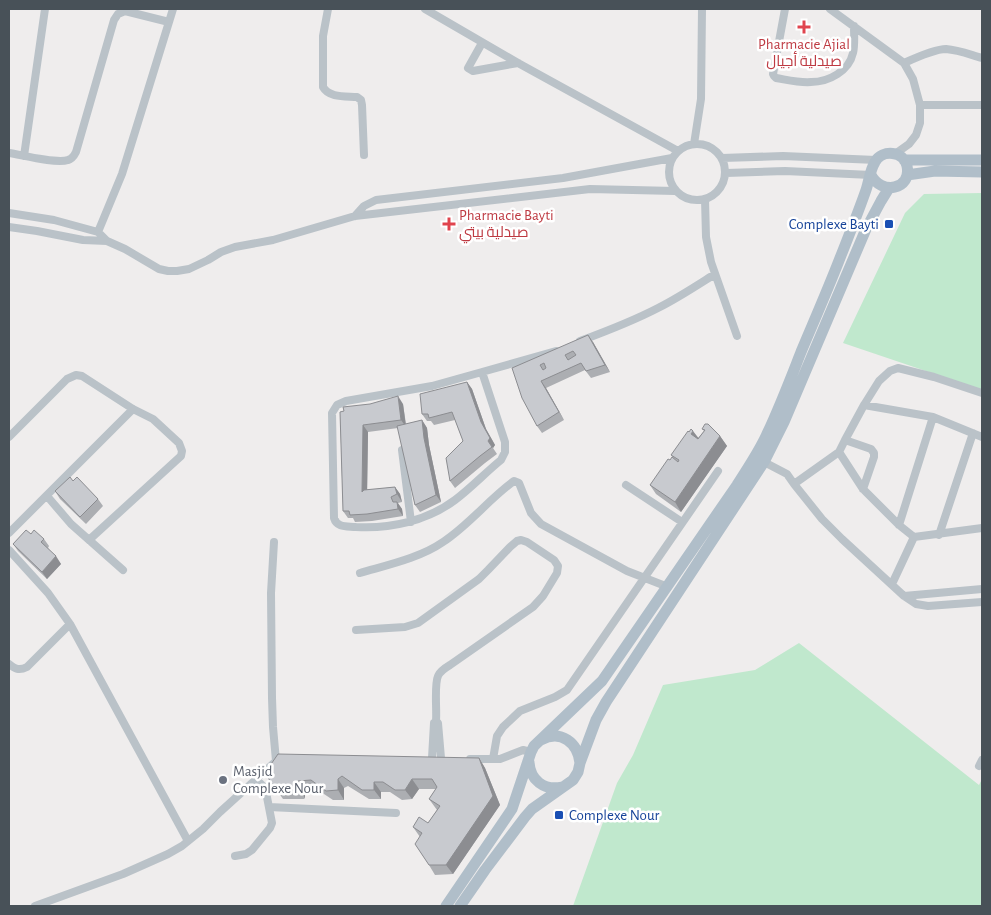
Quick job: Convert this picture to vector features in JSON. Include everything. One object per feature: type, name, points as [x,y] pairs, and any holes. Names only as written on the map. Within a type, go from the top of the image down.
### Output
[{"type":"main road","points":[[446,906],[512,809],[534,746],[602,681],[737,485],[756,454],[766,436],[840,257],[876,160],[884,154],[900,157],[982,160]]},
{"type":"main road","points":[[871,175],[882,186],[889,188],[901,184],[907,175],[907,166],[900,157]]},
{"type":"main road","points":[[907,175],[934,171],[982,172]]},
{"type":"main road","points":[[460,906],[524,817],[532,809],[573,780],[578,772],[596,720],[606,702],[764,462],[784,422],[866,229],[889,188]]},
{"type":"main road","points":[[540,741],[551,736],[564,738],[578,751],[580,764]]},
{"type":"main road","points":[[530,755],[528,764],[532,775],[539,783],[555,788],[566,785]]},
{"type":"street","points":[[98,232],[122,174],[173,9]]},
{"type":"street","points":[[328,9],[323,36],[323,87],[331,95],[357,97],[360,100],[362,105],[364,155]]},
{"type":"street","points":[[425,9],[482,43],[678,151]]},
{"type":"street","points":[[694,144],[701,99],[702,9]]},
{"type":"street","points":[[785,9],[773,74],[776,78],[815,82],[825,80],[841,72],[851,59],[854,51],[854,26]]},
{"type":"street","points":[[830,9],[904,63],[913,79],[920,105],[920,124],[916,135],[900,157]]},
{"type":"street","points":[[24,156],[45,10]]},
{"type":"street","points":[[9,153],[56,161],[68,160],[74,156],[114,20],[118,14],[125,11],[169,22]]},
{"type":"street","points":[[482,43],[468,68],[469,70],[518,63]]},
{"type":"street","points":[[904,63],[944,49],[960,51],[982,58]]},
{"type":"street","points":[[920,105],[982,105]]},
{"type":"street","points":[[694,144],[703,144],[711,147],[722,158],[726,173],[718,191],[712,196],[697,201],[689,200],[675,191],[668,175],[672,158],[685,146],[694,144]]},
{"type":"street","points":[[722,158],[784,156],[876,160]]},
{"type":"street","points":[[355,216],[364,206],[376,200],[564,178],[672,158]]},
{"type":"street","points":[[726,173],[785,171],[871,175]]},
{"type":"street","points":[[9,213],[54,220],[98,232],[107,241],[159,269],[177,272],[188,269],[235,247],[273,240],[355,216],[590,189],[675,191]]},
{"type":"street","points":[[422,195],[423,209]]},
{"type":"street","points":[[705,199],[706,238],[710,256],[737,336]]},
{"type":"street","points":[[9,227],[37,230],[84,240],[107,241]]},
{"type":"street","points":[[577,343],[658,308],[715,274]]},
{"type":"street","points":[[482,372],[505,442],[505,452],[501,460],[454,501],[440,510],[411,522],[360,527],[340,526],[336,523],[334,515],[332,413],[341,402],[432,386],[560,349]]},
{"type":"street","points":[[794,484],[839,452],[879,381],[890,371],[898,368],[951,382],[982,393]]},
{"type":"street","points":[[9,437],[67,379],[82,376],[133,409],[153,419],[179,443],[182,451],[181,456],[88,540]]},
{"type":"street","points":[[864,406],[933,417],[982,437]]},
{"type":"street","points":[[9,533],[133,409]]},
{"type":"street","points":[[899,525],[933,417]]},
{"type":"street","points":[[939,534],[973,433]]},
{"type":"street","points":[[845,440],[871,449],[874,453],[863,489]]},
{"type":"street","points":[[402,450],[411,522]]},
{"type":"street","points":[[839,452],[863,489],[899,525],[914,537],[982,528]]},
{"type":"street","points":[[764,462],[787,474],[822,519],[904,596],[916,604],[928,606],[982,602]]},
{"type":"street","points":[[493,759],[497,736],[503,727],[520,711],[567,690],[718,471]]},
{"type":"street","points":[[360,573],[431,550],[445,542],[514,481],[519,483],[531,513],[541,524],[626,572],[668,586]]},
{"type":"street","points":[[626,485],[682,522]]},
{"type":"street","points":[[47,496],[88,540],[123,570]]},
{"type":"street","points":[[892,584],[914,537]]},
{"type":"street","points":[[356,630],[405,627],[418,623],[479,579],[517,541],[527,542],[557,563],[559,569],[557,573],[534,607],[439,674],[437,678],[436,721],[434,723],[436,758]]},
{"type":"street","points":[[274,542],[272,727],[276,761]]},
{"type":"street","points":[[9,550],[48,593],[70,624],[188,841]]},
{"type":"street","points":[[904,596],[982,588]]},
{"type":"street","points":[[9,664],[14,669],[21,670],[27,667],[70,624]]},
{"type":"street","points":[[459,759],[500,759],[523,750],[530,755]]},
{"type":"street","points":[[35,906],[123,874],[182,846],[276,761],[292,756]]},
{"type":"street","points":[[422,758],[450,758]]},
{"type":"street","points":[[235,856],[246,854],[252,850],[272,823],[266,792],[264,787],[256,780]]},
{"type":"street","points":[[269,807],[396,813]]},
{"type":"green space","points":[[982,193],[982,390],[843,343],[905,213],[924,194]]},
{"type":"green space","points":[[799,643],[979,785],[982,779],[982,906],[573,906],[617,783],[633,755],[663,685],[755,670]]},
{"type":"building","points":[[588,335],[605,365],[586,371],[581,363],[541,381],[559,412],[537,426],[522,398],[512,368]],"holes":[[[573,351],[576,355],[568,360],[565,355]],[[544,363],[546,368],[543,370],[540,365]]]},
{"type":"building","points":[[467,382],[481,422],[490,438],[488,441],[492,447],[450,481],[446,458],[463,441],[452,412],[429,418],[428,414],[422,414],[420,394]]},
{"type":"building","points":[[398,396],[401,420],[363,425],[362,492],[364,490],[395,487],[397,494],[391,497],[393,502],[397,502],[398,509],[350,515],[349,511],[343,511],[340,412],[344,411],[343,407],[370,404]]},
{"type":"building","points":[[422,420],[436,495],[415,505],[397,426]]},
{"type":"building","points":[[705,424],[708,424],[720,436],[675,502],[650,485],[668,459],[670,460],[672,457],[678,462],[679,460],[671,455],[688,431],[691,429],[693,431],[691,434],[698,439],[705,430],[702,429]]},
{"type":"building","points":[[70,477],[73,481],[77,477],[98,499],[80,517],[55,491]]},
{"type":"building","points":[[26,530],[31,534],[34,530],[44,539],[41,542],[56,556],[42,572],[13,544]]},
{"type":"building","points":[[278,754],[479,758],[493,796],[446,865],[429,865],[415,844],[422,833],[413,827],[419,817],[428,823],[440,806],[429,799],[437,787],[432,779],[412,779],[405,790],[395,790],[383,782],[374,782],[374,790],[362,790],[342,776],[338,779],[338,790],[326,791],[311,780],[298,781],[297,789],[276,790],[265,773]]},
{"type":"place","name":"Pharmacie Ajial صيدلية أجيال","points":[[804,27]]},
{"type":"place","name":"Pharmacie Bayti صيدلية بيتي","points":[[449,224]]},
{"type":"place","name":"Complexe Bayti","points":[[889,224]]},
{"type":"place","name":"Masjid Complexe Nour","points":[[223,780]]},
{"type":"place","name":"Complexe Nour","points":[[559,815]]}]
